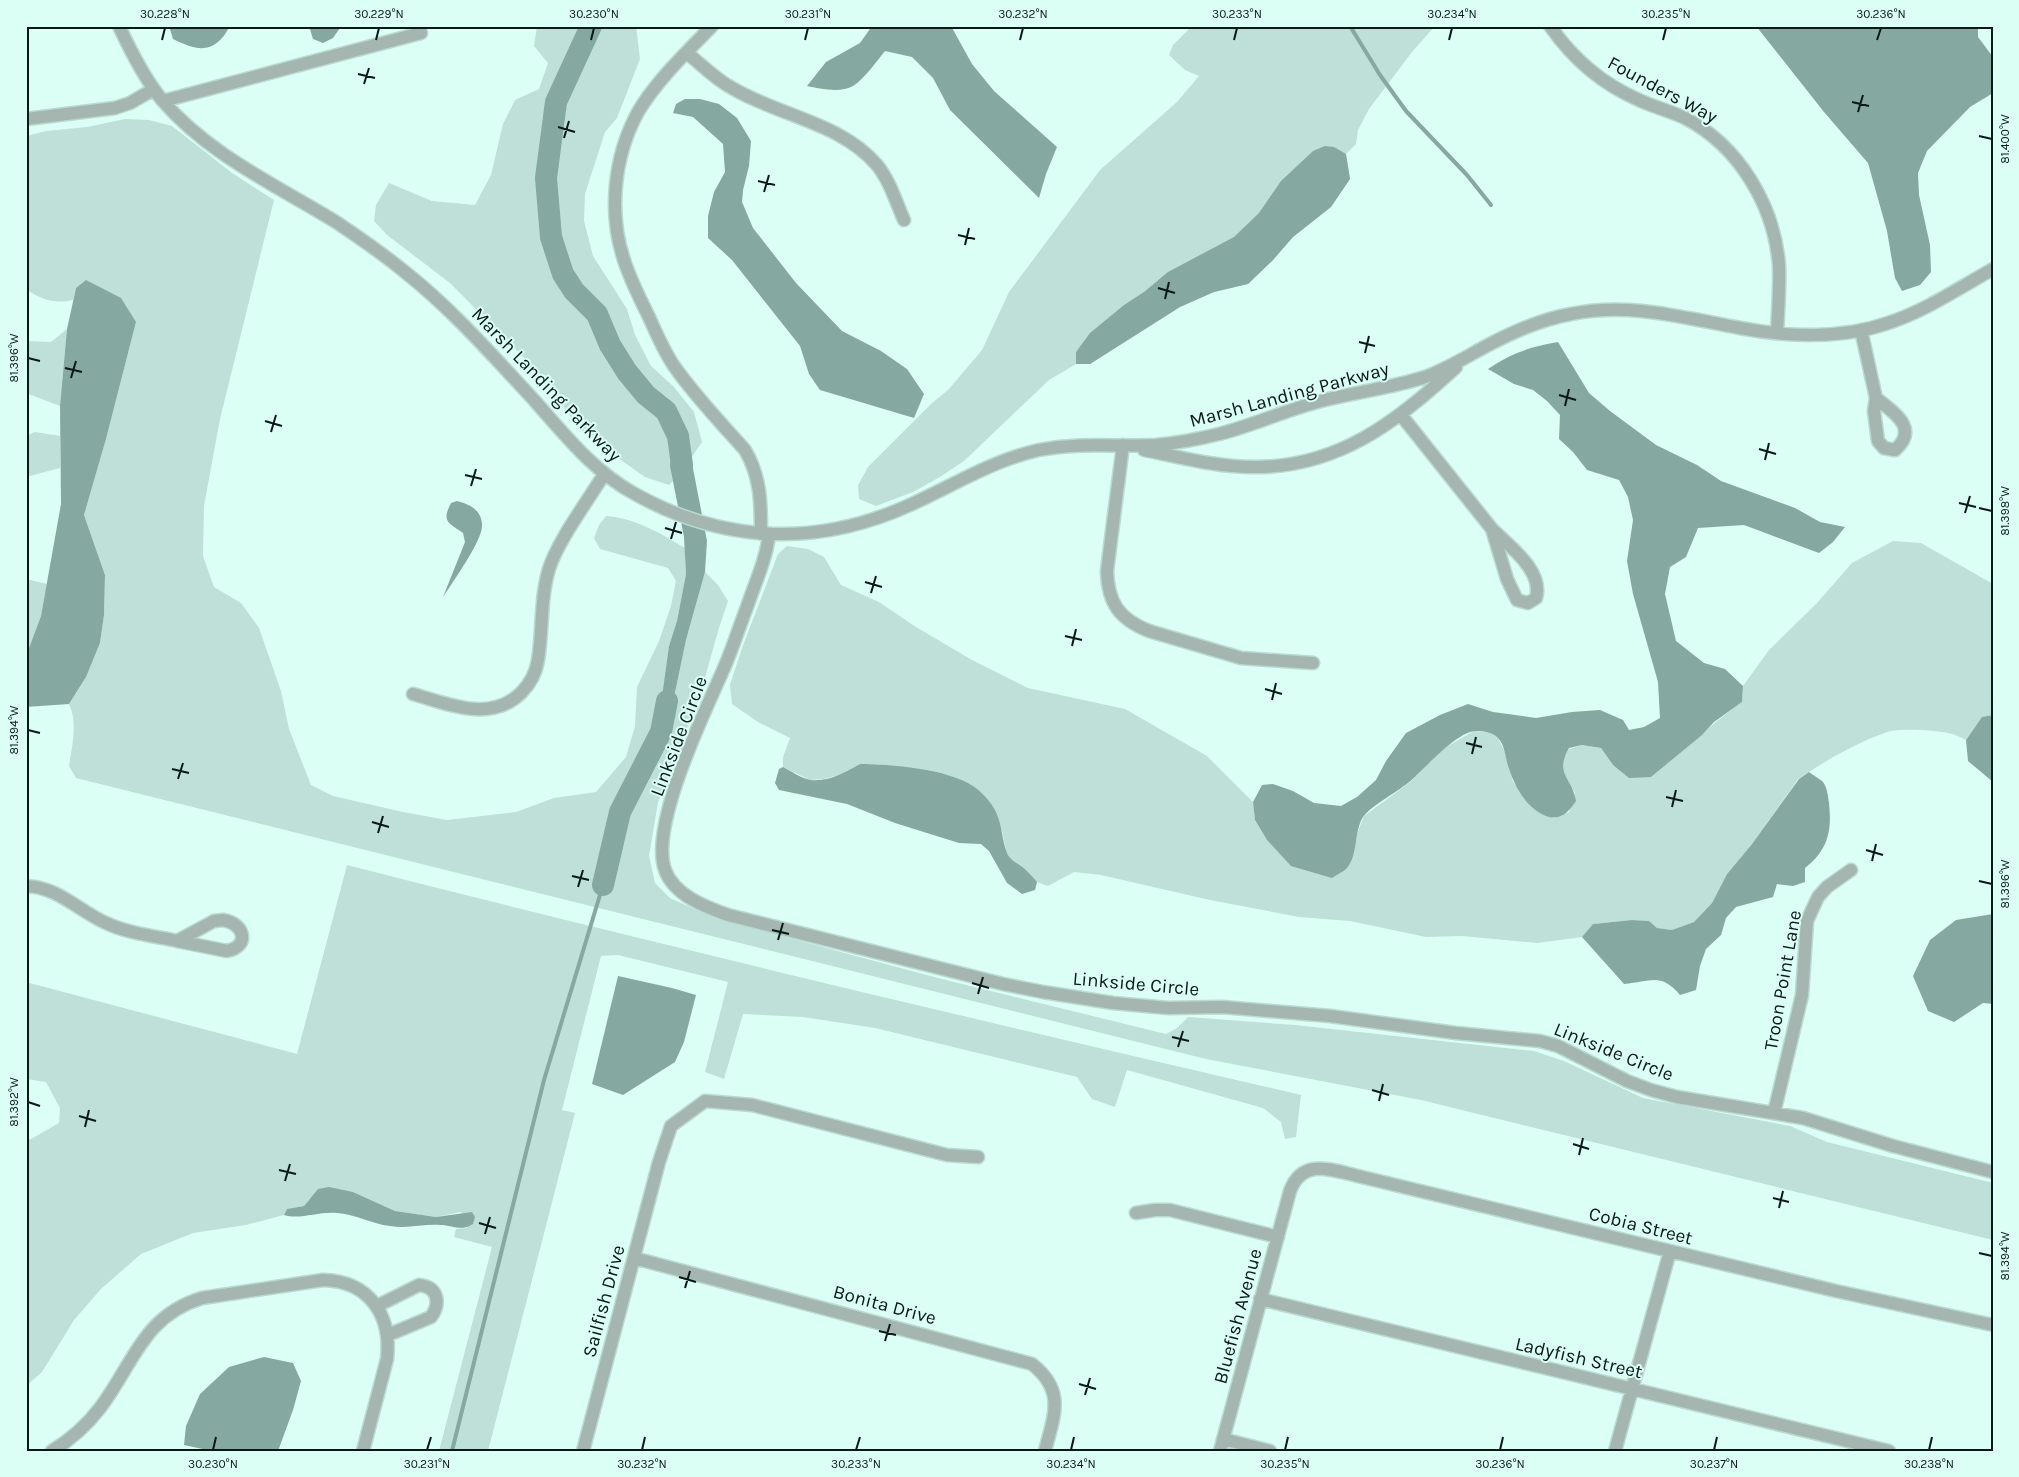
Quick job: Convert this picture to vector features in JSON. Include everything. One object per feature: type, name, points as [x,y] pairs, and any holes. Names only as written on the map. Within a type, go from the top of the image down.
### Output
[{"type":"street","name":"Marsh Landing Parkway","points":[[119,26],[128,47],[154,89],[163,101],[206,142],[242,167],[336,223],[410,276],[476,336],[580,451],[604,474],[631,492],[672,512],[712,526],[736,532],[765,534],[806,534],[841,530],[876,519],[910,505],[978,471],[1010,458],[1070,445],[1158,445],[1190,441],[1222,434],[1315,403],[1425,377],[1461,362]]},
{"type":"street","name":"Linkside Circle","points":[[712,26],[648,96],[629,131],[617,173],[615,203],[619,240],[629,276],[672,363],[745,450],[752,463],[758,477],[765,534],[764,561],[725,666],[686,754],[665,828],[662,851],[666,872],[678,889],[694,900],[728,915],[1042,992],[1113,1003],[1168,1008],[1222,1007],[1320,1015],[1456,1033],[1540,1041],[1558,1046],[1627,1081],[1651,1090],[1677,1097],[1809,1120],[1894,1146],[1993,1172]]},
{"type":"street","name":"Founders Way","points":[[1550,26],[1579,61],[1598,77],[1640,101],[1671,112],[1701,128],[1721,144],[1749,177],[1769,216],[1776,241],[1779,282],[1777,333]]},
{"type":"street","points":[[163,101],[422,33]]},
{"type":"street","points":[[687,53],[716,78],[732,88],[834,132],[863,151],[878,166],[889,183],[904,220]]},
{"type":"street","points":[[26,119],[115,108],[130,103],[154,89]]},
{"type":"street","name":"Marsh Landing Parkway","points":[[1123,445],[1227,466],[1281,466],[1306,461],[1334,453],[1359,442],[1401,414],[1461,362],[1488,345],[1535,324],[1571,314],[1634,309],[1663,312],[1742,329],[1777,333],[1814,334],[1861,330],[1894,322],[1993,269]]},
{"type":"street","points":[[1861,330],[1876,398]]},
{"type":"street","points":[[1401,414],[1492,528],[1527,565],[1536,579],[1538,590],[1536,598],[1528,603],[1517,600],[1507,579],[1492,528]]},
{"type":"street","points":[[1123,445],[1107,571],[1107,587],[1116,608],[1125,618],[1149,632],[1241,658],[1313,663]]},
{"type":"street","points":[[413,694],[467,709],[482,710],[507,704],[526,688],[538,662],[545,587],[556,552],[604,474]]},
{"type":"street","name":"Troon Point Lane","points":[[1774,1113],[1802,995],[1807,921],[1818,897],[1827,887],[1851,870]]},
{"type":"street","points":[[26,886],[47,889],[64,897],[91,916],[108,924],[177,941]]},
{"type":"street","name":"Sailfish Drive","points":[[583,1451],[659,1162],[671,1126],[705,1101],[752,1105],[946,1155],[978,1157]]},
{"type":"street","name":"Cobia Street","points":[[1290,1191],[1300,1174],[1306,1170],[1320,1168],[1836,1291],[1993,1325]]},
{"type":"street","name":"Bluefish Avenue","points":[[1221,1445],[1290,1191]]},
{"type":"street","points":[[1136,1213],[1170,1210],[1278,1236]]},
{"type":"street","points":[[1615,1451],[1670,1251]]},
{"type":"street","name":"Bonita Drive","points":[[634,1258],[1032,1364],[1048,1378],[1056,1398],[1055,1412],[1045,1451]]},
{"type":"street","points":[[55,1450],[100,1408],[147,1334],[159,1321],[186,1303],[202,1298],[313,1280],[332,1280],[356,1288],[369,1297],[377,1306],[385,1322],[388,1335],[387,1358],[363,1451]]},
{"type":"street","points":[[377,1306],[420,1285],[426,1286],[435,1293],[437,1299],[436,1306],[431,1317],[388,1335]]},
{"type":"street","name":"Ladyfish Street","points":[[1260,1299],[1889,1451]]},
{"type":"street","points":[[1221,1445],[1270,1451]]},
{"type":"shaded area","points":[[169,26],[230,26],[218,42],[206,48],[199,48],[173,39]]},
{"type":"shaded area","points":[[309,26],[339,26],[340,28],[333,38],[323,43],[313,39]]},
{"type":"shaded area","points":[[537,26],[636,26],[640,59],[617,118],[605,132],[585,194],[584,221],[593,256],[627,309],[635,335],[651,366],[673,386],[694,412],[702,442],[691,458],[686,445],[678,437],[672,453],[673,481],[669,485],[645,477],[579,428],[565,409],[560,394],[450,283],[387,235],[374,221],[376,205],[389,183],[432,201],[475,205],[491,175],[503,124],[515,100],[539,89],[548,63],[534,46]]},
{"type":"shaded area","points":[[872,26],[951,26],[972,64],[994,91],[1057,147],[1039,198],[950,110],[933,78],[912,57],[885,51],[862,79],[853,86],[830,90],[807,86],[826,62],[860,43]]},
{"type":"shaded area","points":[[1192,26],[1435,26],[1412,52],[1369,109],[1358,130],[1356,144],[1346,154],[1350,179],[1331,207],[1293,237],[1248,284],[1214,292],[1180,307],[1090,364],[1076,364],[1049,380],[964,461],[913,492],[876,506],[859,499],[858,485],[868,467],[931,404],[949,389],[982,350],[1009,292],[1100,170],[1177,102],[1199,76],[1185,70],[1169,55],[1173,45]]},
{"type":"shaded area","points":[[1756,26],[1978,26],[1978,37],[1993,57],[1993,93],[1970,107],[1927,151],[1918,173],[1919,195],[1930,245],[1931,272],[1920,285],[1902,291],[1895,278],[1887,231],[1868,163],[1824,112]]},
{"type":"shaded area","points":[[685,99],[700,99],[719,104],[737,118],[751,141],[749,166],[742,202],[753,228],[796,283],[842,331],[881,351],[907,369],[924,394],[914,418],[820,390],[809,374],[800,346],[732,260],[708,238],[708,216],[714,192],[725,172],[723,144],[693,117],[673,113],[676,104]]},
{"type":"shaded area","points":[[125,119],[149,120],[172,126],[232,173],[274,200],[220,419],[204,506],[203,556],[214,587],[241,603],[259,628],[281,691],[289,729],[311,785],[333,796],[447,820],[516,812],[554,798],[596,792],[626,757],[635,726],[637,687],[659,641],[671,606],[676,581],[668,568],[600,549],[594,538],[599,525],[606,516],[617,517],[657,532],[685,548],[686,574],[677,621],[669,646],[661,731],[668,726],[686,640],[705,572],[718,585],[728,601],[700,695],[658,802],[649,856],[655,883],[670,898],[714,918],[938,978],[1166,1034],[1177,1028],[1188,1017],[1295,1025],[1534,1051],[1564,1061],[1643,1098],[1790,1126],[1827,1142],[1993,1183],[1993,1240],[1421,1100],[1206,1059],[76,778],[69,766],[74,727],[69,704],[86,677],[100,643],[104,615],[105,575],[84,515],[136,322],[76,288],[73,300],[60,302],[37,296],[26,289],[26,212],[29,211],[26,199],[26,136],[46,131],[87,127]]},
{"type":"shaded area","points":[[1325,146],[1334,147],[1346,154],[1350,179],[1331,207],[1293,237],[1248,284],[1214,292],[1180,307],[1090,364],[1076,364],[1076,352],[1090,333],[1168,272],[1234,237],[1259,213],[1281,181],[1313,151]]},
{"type":"shaded area","points":[[86,280],[121,298],[136,322],[84,515],[105,575],[104,615],[100,643],[86,677],[69,704],[26,707],[26,656],[41,616],[61,504],[60,406],[67,329],[76,288]]},
{"type":"shaded area","points":[[67,329],[60,406],[26,393],[26,341],[51,342]]},
{"type":"shaded area","points":[[1558,342],[1589,393],[1656,445],[1697,465],[1721,481],[1795,508],[1820,522],[1845,527],[1833,542],[1819,553],[1744,525],[1698,528],[1686,557],[1670,567],[1665,594],[1676,641],[1704,663],[1725,669],[1743,686],[1742,702],[1714,722],[1702,735],[1651,777],[1629,778],[1613,765],[1601,748],[1582,745],[1569,748],[1563,764],[1565,775],[1576,801],[1562,816],[1549,817],[1534,809],[1522,795],[1513,779],[1500,740],[1493,734],[1477,731],[1469,732],[1450,744],[1408,783],[1363,817],[1352,858],[1345,870],[1332,878],[1291,866],[1267,840],[1255,820],[1253,802],[1262,785],[1273,784],[1293,791],[1314,803],[1341,806],[1357,797],[1376,780],[1386,761],[1406,733],[1440,715],[1468,704],[1493,712],[1536,718],[1600,710],[1623,720],[1629,730],[1644,727],[1660,718],[1658,682],[1633,594],[1627,561],[1633,520],[1628,497],[1619,480],[1587,470],[1573,452],[1559,439],[1560,415],[1547,401],[1533,390],[1514,384],[1488,369],[1521,351]]},
{"type":"shaded area","points":[[35,432],[60,436],[60,468],[26,477],[26,436]]},
{"type":"shaded area","points":[[678,436],[686,445],[691,458],[707,541],[705,572],[686,640],[668,726],[661,732],[658,726],[669,646],[677,621],[686,574],[684,537],[670,466],[672,448]]},
{"type":"shaded area","points":[[457,501],[474,508],[480,515],[481,532],[478,541],[460,572],[443,597],[465,542],[463,533],[450,524],[447,518],[451,503]]},
{"type":"shaded area","points":[[1893,541],[1921,543],[1993,584],[1993,715],[1982,717],[1966,740],[1952,734],[1934,731],[1908,730],[1887,732],[1841,753],[1798,779],[1752,844],[1727,874],[1712,903],[1694,922],[1672,930],[1657,928],[1649,921],[1632,920],[1593,924],[1582,937],[1538,943],[1462,936],[1426,937],[1350,921],[1299,917],[1210,900],[1101,875],[1074,872],[1048,886],[1037,882],[1026,870],[1014,863],[1007,854],[1002,831],[950,776],[924,770],[878,764],[860,764],[842,774],[824,779],[810,780],[783,767],[783,757],[790,738],[758,722],[732,704],[730,685],[778,554],[787,546],[808,549],[824,557],[841,585],[879,602],[916,627],[972,660],[1028,688],[1125,709],[1207,756],[1253,802],[1255,820],[1267,840],[1291,865],[1354,854],[1355,839],[1364,816],[1409,783],[1441,750],[1474,731],[1489,732],[1498,738],[1505,752],[1513,782],[1542,814],[1554,818],[1569,812],[1575,793],[1563,771],[1563,762],[1569,749],[1582,745],[1601,748],[1613,765],[1651,777],[1742,702],[1743,686],[1769,650],[1817,603],[1852,563]]},
{"type":"shaded area","points":[[26,579],[47,584],[41,616],[26,656]]},
{"type":"shaded area","points":[[1993,715],[1993,782],[1968,761],[1966,740],[1982,717]]},
{"type":"shaded area","points":[[860,764],[902,766],[949,775],[962,780],[980,791],[996,812],[1007,853],[1011,859],[1027,871],[1037,882],[1035,890],[1022,894],[1007,883],[989,851],[981,844],[959,843],[895,823],[847,804],[779,790],[775,783],[779,769],[783,767],[804,778],[818,780],[837,776]]},
{"type":"shaded area","points":[[1809,772],[1822,781],[1825,786],[1829,803],[1830,822],[1827,839],[1823,847],[1813,861],[1805,868],[1805,882],[1793,886],[1777,884],[1773,897],[1736,907],[1726,918],[1721,935],[1706,949],[1700,966],[1696,990],[1680,995],[1667,983],[1655,980],[1624,984],[1582,937],[1593,924],[1632,920],[1649,921],[1657,928],[1672,930],[1694,922],[1712,903],[1727,874],[1752,844],[1799,779]]},
{"type":"shaded area","points":[[347,865],[823,983],[1301,1095],[1296,1137],[1285,1139],[1281,1122],[1263,1108],[1127,1070],[1115,1107],[1092,1099],[1077,1077],[875,1028],[803,1017],[743,1014],[724,1079],[705,1072],[728,982],[618,955],[601,956],[562,1110],[575,1113],[488,1451],[439,1451],[492,1247],[454,1237],[456,1229],[467,1228],[461,1212],[436,1217],[395,1211],[353,1192],[310,1198],[304,1206],[287,1209],[284,1215],[246,1225],[193,1233],[141,1254],[101,1289],[74,1320],[42,1372],[26,1386],[26,1139],[31,1139],[59,1123],[60,1108],[46,1082],[26,1079],[26,982],[297,1054]]},
{"type":"shaded area","points":[[1993,914],[1993,1004],[1983,1003],[1954,1022],[1928,1011],[1913,976],[1930,940],[1956,920]]},
{"type":"shaded area","points":[[618,976],[696,995],[684,1042],[675,1062],[623,1095],[592,1084]]},
{"type":"shaded area","points":[[329,1187],[353,1192],[395,1211],[436,1217],[472,1212],[475,1217],[473,1224],[461,1228],[445,1225],[396,1227],[337,1213],[296,1217],[284,1215],[287,1209],[304,1206],[318,1189]]},
{"type":"shaded area","points":[[264,1357],[293,1363],[301,1381],[278,1451],[212,1451],[184,1445],[186,1426],[200,1394],[229,1367]]},
{"type":"waterway","points":[[591,26],[556,102],[546,178],[551,237],[563,274],[574,291],[597,314],[610,345],[627,372],[646,395],[666,411],[678,436],[682,465]]},
{"type":"waterway","points":[[1350,26],[1380,75],[1406,111],[1467,175],[1491,205]]},
{"type":"waterway","points":[[603,885],[620,812],[661,732],[667,701]]},
{"type":"waterway","points":[[452,1451],[544,1080],[603,885]]}]
